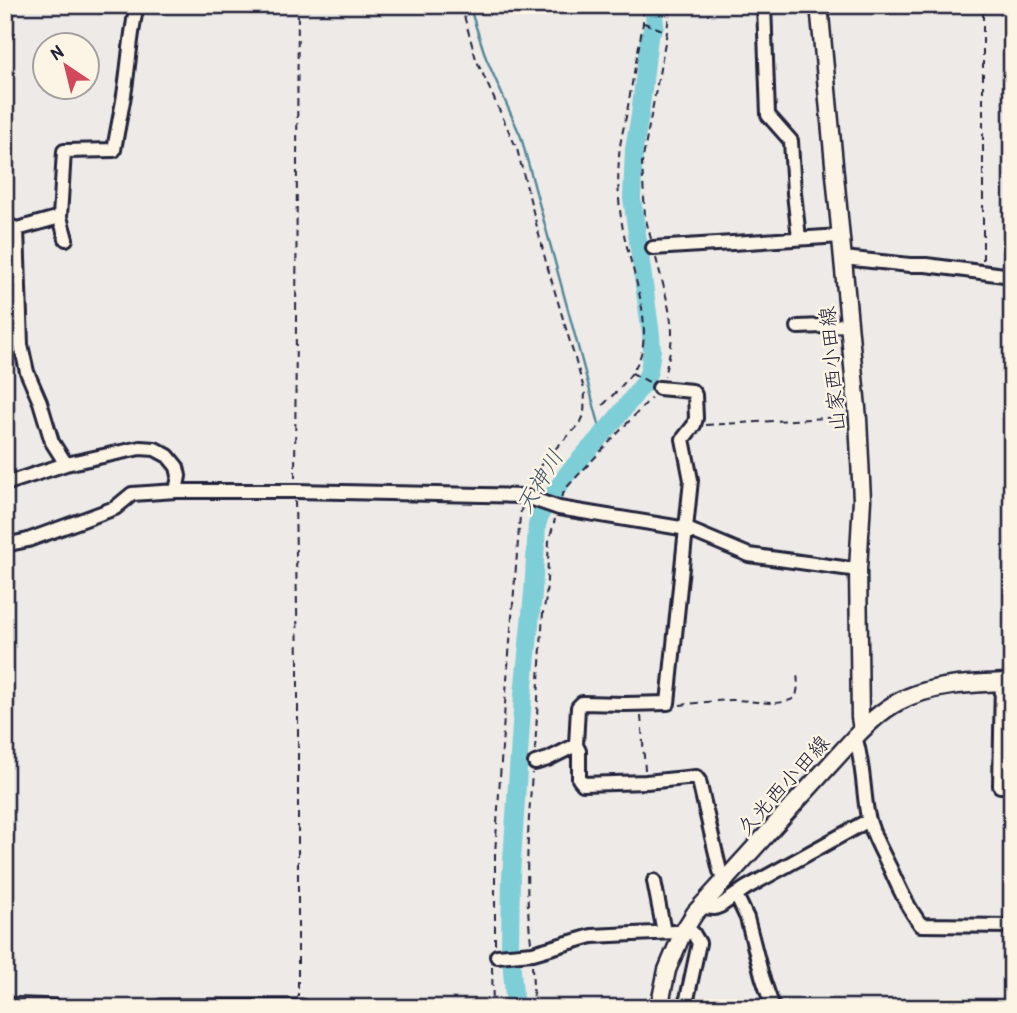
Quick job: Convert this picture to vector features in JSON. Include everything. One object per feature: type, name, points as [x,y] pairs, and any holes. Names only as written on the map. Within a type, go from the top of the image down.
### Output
[{"type":"main road","name":"山家西小田線","points":[[820,5],[857,415],[862,500],[858,570],[858,734]]},
{"type":"main road","name":"久光西小田線","points":[[659,1008],[667,970],[683,932],[701,906],[872,720],[897,702],[920,693],[965,685],[1007,682]]},
{"type":"main road","points":[[5,1006],[55,1008]]},
{"type":"main road","points":[[161,1008],[300,1008]]},
{"type":"street","points":[[66,239],[60,217],[64,151],[114,150],[136,5]]},
{"type":"street","points":[[764,5],[768,115],[791,141],[799,238]]},
{"type":"street","points":[[60,217],[11,226],[21,345],[27,372],[40,402],[52,442],[66,464]]},
{"type":"street","points":[[653,248],[841,236]]},
{"type":"street","points":[[843,258],[1012,276]]},
{"type":"street","points":[[5,326],[20,323]]},
{"type":"street","points":[[797,327],[849,325]]},
{"type":"street","points":[[659,388],[692,391],[695,396],[696,418],[683,439],[691,481],[668,703],[582,703],[578,707],[576,745],[579,751],[579,779],[583,783],[646,782],[695,777],[699,781],[720,871],[727,878]]},
{"type":"street","points":[[5,484],[66,464],[140,448],[155,449],[168,456],[177,467],[179,476],[176,491]]},
{"type":"street","points":[[5,545],[28,540],[115,508],[132,494],[176,491],[295,491],[528,498],[557,507],[687,529],[749,555],[858,570]]},
{"type":"street","points":[[1007,682],[1000,786],[1012,786]]},
{"type":"street","points":[[858,734],[869,820],[911,912],[921,925],[1012,926]]},
{"type":"street","points":[[535,763],[576,745]]},
{"type":"street","points":[[701,906],[715,908],[869,820]]},
{"type":"street","points":[[654,881],[664,932]]},
{"type":"street","points":[[736,895],[747,918],[773,1008]]},
{"type":"street","points":[[496,956],[531,953],[592,936],[693,933],[699,943],[687,999],[681,1008]]},
{"type":"path","points":[[298,5],[295,491],[300,1008]]},
{"type":"path","points":[[461,5],[476,59],[517,149],[545,262],[585,391],[584,415],[580,424],[540,466],[528,485],[528,498],[520,516],[495,854],[496,956],[492,963],[493,1008]]},
{"type":"path","points":[[603,405],[622,386],[641,353],[642,304],[622,224],[618,182],[618,157],[643,23],[640,5]]},
{"type":"path","points":[[534,1008],[527,878],[549,541],[557,507],[568,486],[662,386],[669,358],[672,332],[667,298],[645,216],[642,163],[670,5]]},
{"type":"path","points":[[983,5],[983,273]]},
{"type":"path","points":[[643,23],[667,32]]},
{"type":"path","points":[[631,373],[659,388]]},
{"type":"path","points":[[694,425],[857,415]]},
{"type":"path","points":[[668,703],[677,705],[747,700],[773,703],[788,701],[796,697],[797,672]]},
{"type":"path","points":[[641,715],[646,782]]},
{"type":"waterway","points":[[469,5],[486,58],[521,137],[602,435]]},
{"type":"waterway","name":"天神川","points":[[515,1008],[510,945],[511,876],[537,525],[541,513],[567,474],[644,383],[652,350],[632,198],[634,149],[649,37],[655,25],[653,5]]}]
